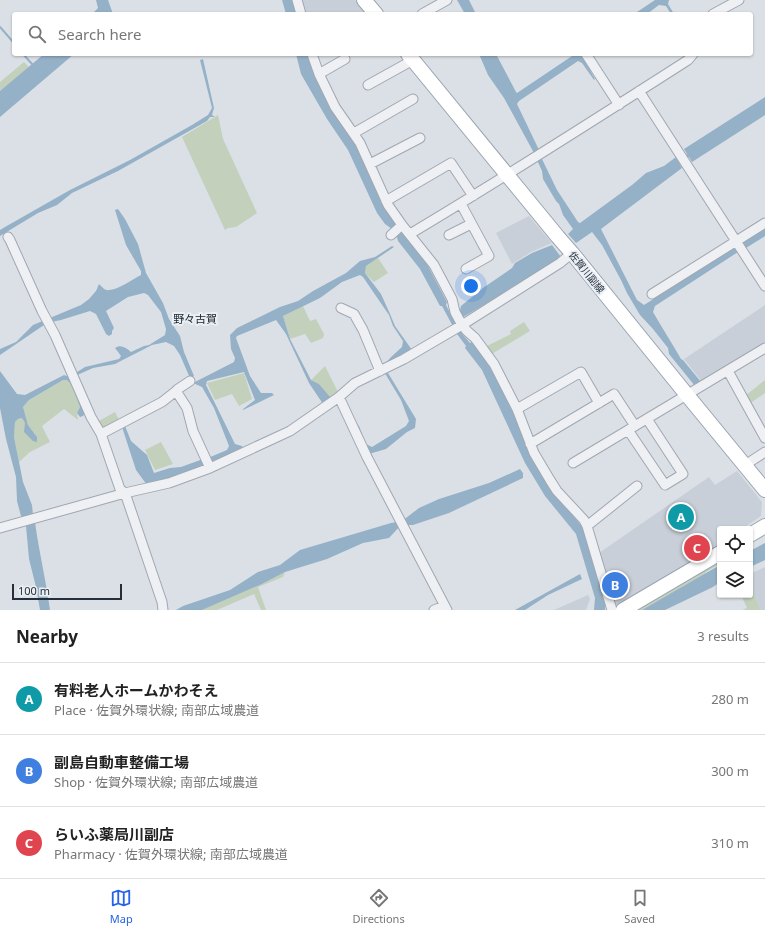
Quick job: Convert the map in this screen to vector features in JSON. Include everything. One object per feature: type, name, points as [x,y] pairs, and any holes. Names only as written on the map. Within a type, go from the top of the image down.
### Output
[{"type":"main road","points":[[364,0],[374,12]]},
{"type":"main road","name":"佐賀川副線","points":[[410,57],[765,490]]},
{"type":"main road","points":[[753,533],[765,526]]},
{"type":"main road","points":[[623,610],[717,555]]},
{"type":"street","points":[[297,0],[300,12]]},
{"type":"street","points":[[426,12],[448,0]]},
{"type":"street","points":[[717,12],[739,0]]},
{"type":"street","points":[[313,56],[319,74],[335,107],[360,143],[386,201],[401,226],[410,234],[434,265],[452,299],[458,327]]},
{"type":"street","points":[[587,56],[619,105]]},
{"type":"street","points":[[410,234],[507,176],[619,105],[688,60],[691,56]]},
{"type":"street","points":[[368,85],[410,57]]},
{"type":"street","points":[[319,74],[345,60]]},
{"type":"street","points":[[639,91],[765,286]]},
{"type":"street","points":[[354,133],[413,99]]},
{"type":"street","points":[[370,164],[420,138]]},
{"type":"street","points":[[386,201],[451,163],[473,196]]},
{"type":"street","points":[[461,204],[489,256],[466,269]]},
{"type":"street","points":[[652,294],[765,222]]},
{"type":"street","points":[[449,235],[472,224]]},
{"type":"street","points":[[391,235],[401,226]]},
{"type":"street","points":[[8,237],[47,322],[55,335],[91,417],[101,434],[120,488],[124,493],[163,610]]},
{"type":"street","points":[[0,528],[124,493],[170,483],[210,468],[290,431],[355,384],[404,359],[458,327],[560,263],[572,253]]},
{"type":"street","points":[[341,308],[354,314],[363,330],[380,371]]},
{"type":"street","points":[[458,327],[467,331],[475,338],[494,364],[517,409],[534,453],[557,491],[584,520],[612,610]]},
{"type":"street","points":[[573,463],[765,348]]},
{"type":"street","points":[[728,371],[765,438]]},
{"type":"street","points":[[517,409],[581,372],[599,403]]},
{"type":"street","points":[[101,434],[162,402],[178,388],[190,381]]},
{"type":"street","points":[[176,391],[187,408],[193,431],[210,468]]},
{"type":"street","points":[[530,444],[614,394],[665,485],[683,474],[647,419]]},
{"type":"street","points":[[339,397],[367,457],[446,608],[434,610]]},
{"type":"street","points":[[745,465],[765,452]]},
{"type":"street","points":[[587,526],[637,486]]},
{"type":"shaded area","points":[[300,0],[355,0],[364,12],[303,12]]},
{"type":"shaded area","points":[[529,216],[552,243],[531,252],[512,264],[496,233]]},
{"type":"shaded area","points":[[765,305],[765,345],[702,382],[684,359]]},
{"type":"shaded area","points":[[737,471],[762,502],[761,516],[746,526],[717,526],[717,548],[614,608],[599,553],[709,477],[715,485]]},
{"type":"shaded area","points":[[765,567],[765,610],[761,610],[753,592],[753,573]]},
{"type":"shaded area","points":[[588,595],[590,599],[586,610],[554,610]]},
{"type":"green space","points":[[24,62],[29,67],[0,91],[0,82]]},
{"type":"green space","points":[[218,115],[223,139],[257,213],[236,227],[225,230],[182,137]]},
{"type":"green space","points":[[378,258],[388,273],[374,282],[365,273],[366,266]]},
{"type":"green space","points":[[303,306],[310,321],[316,319],[324,334],[323,338],[311,343],[305,334],[290,339],[283,316]]},
{"type":"green space","points":[[524,322],[530,331],[490,355],[485,347],[511,334],[510,331]]},
{"type":"green space","points":[[325,366],[338,392],[331,398],[319,384],[311,380]]},
{"type":"green space","points":[[244,373],[252,399],[239,406],[232,394],[215,400],[207,383]]},
{"type":"green space","points":[[63,380],[67,380],[72,385],[80,407],[77,413],[78,420],[64,409],[42,426],[50,442],[30,452],[19,462],[14,437],[15,422],[22,418],[37,437],[28,425],[23,407],[29,400]]},
{"type":"green space","points":[[765,380],[765,393],[749,404],[745,396]]},
{"type":"green space","points":[[115,412],[119,420],[102,430],[97,422]]},
{"type":"green space","points":[[161,442],[173,464],[155,470],[145,450]]},
{"type":"green space","points":[[717,560],[717,566],[705,574],[642,610],[631,610]]},
{"type":"green space","points":[[285,572],[283,577],[258,587],[266,610],[261,610],[254,594],[217,610],[202,610],[262,584]]},
{"type":"green space","points":[[753,592],[761,610],[742,610],[747,608],[742,598],[753,598]]},
{"type":"water","points":[[96,0],[108,0],[112,12],[94,12],[98,8]]},
{"type":"water","points":[[282,0],[293,0],[296,12],[285,12]]},
{"type":"water","points":[[457,0],[469,0],[475,12],[464,12]]},
{"type":"water","points":[[655,0],[669,0],[668,4],[673,12],[670,12],[666,6],[659,5],[650,12],[637,12]]},
{"type":"water","points":[[42,56],[72,56],[0,117],[0,91]]},
{"type":"water","points":[[296,56],[309,56],[312,68],[332,110],[360,151],[396,226],[427,264],[447,302],[446,305],[459,330],[470,343],[472,342],[490,365],[532,456],[552,490],[584,529],[605,599],[605,610],[594,610],[595,598],[576,534],[545,496],[525,463],[482,370],[465,348],[466,346],[457,334],[442,306],[440,306],[420,269],[398,241],[396,234],[385,224],[377,213],[348,150],[327,119],[301,74]]},
{"type":"water","points":[[480,56],[497,56],[517,93],[572,56],[586,56],[583,58],[595,79],[594,80],[582,63],[578,61],[519,101],[517,104],[539,150],[534,153],[504,98],[488,75]]},
{"type":"water","points":[[203,59],[214,108],[212,115],[215,117],[210,117],[207,121],[118,171],[72,193],[57,205],[38,213],[0,236],[0,230],[5,227],[70,190],[130,160],[208,115],[212,108],[200,60]]},
{"type":"water","points":[[765,97],[765,115],[692,162],[689,157],[687,158],[687,154],[684,149]]},
{"type":"water","points":[[541,157],[557,190],[580,223],[646,173],[664,166],[676,157],[682,168],[601,229],[637,300],[644,305],[734,248],[738,252],[655,306],[653,312],[681,359],[701,382],[695,386],[669,354],[668,348],[640,315],[602,245],[592,232],[576,243],[568,234],[573,229],[563,215],[559,204],[543,179],[542,171],[537,160]]},
{"type":"water","points":[[118,209],[138,244],[146,273],[163,303],[169,319],[180,336],[184,352],[194,376],[190,378],[180,355],[174,346],[166,342],[152,345],[115,364],[93,368],[75,376],[74,374],[85,367],[119,359],[121,356],[115,348],[119,346],[131,352],[149,345],[165,335],[166,329],[161,312],[148,295],[144,293],[128,297],[106,311],[114,328],[112,334],[109,336],[106,334],[96,314],[90,311],[44,325],[0,355],[0,349],[16,342],[33,325],[81,305],[96,291],[99,284],[106,290],[113,290],[141,275],[141,271],[126,245],[115,210]]},
{"type":"water","points":[[765,227],[765,236],[746,248],[743,242]]},
{"type":"water","points":[[552,245],[561,257],[503,294],[463,317],[460,311],[461,306],[483,288],[512,268],[515,263],[532,253]]},
{"type":"water","points":[[392,246],[394,247],[366,266],[365,273],[381,294],[395,326],[412,350],[385,364],[402,347],[403,341],[393,326],[389,315],[363,277],[360,275],[342,282],[320,298],[283,316],[290,339],[311,380],[319,384],[331,398],[323,404],[309,383],[286,334],[276,320],[237,336],[236,338],[250,376],[261,393],[272,393],[274,395],[243,410],[255,400],[244,372],[207,381],[206,385],[235,444],[242,446],[243,448],[211,462],[208,458],[227,450],[229,446],[214,408],[202,387],[193,383],[234,362],[235,358],[231,349],[230,335],[237,328],[280,307],[298,301],[346,273],[360,261],[375,257]]},
{"type":"water","points":[[0,371],[17,394],[25,395],[64,375],[70,377],[85,413],[80,417],[77,413],[80,407],[72,385],[67,380],[63,380],[29,400],[23,407],[28,425],[37,437],[37,442],[33,441],[24,432],[25,423],[22,418],[15,422],[14,437],[23,482],[32,505],[33,515],[28,517],[21,516],[17,501],[16,477],[0,408]]},
{"type":"water","points":[[385,373],[388,373],[416,419],[415,428],[407,432],[386,449],[369,454],[357,425],[359,426],[366,444],[372,447],[406,426],[409,421],[401,400]]},
{"type":"water","points":[[125,426],[131,441],[147,455],[154,473],[170,468],[181,467],[203,459],[203,465],[174,477],[147,485],[136,470],[123,430]]},
{"type":"water","points":[[520,469],[523,473],[523,478],[449,513],[413,525],[401,525],[389,538],[363,543],[327,559],[285,572],[262,584],[202,610],[176,610],[183,606],[230,590],[258,572],[280,565],[300,550],[402,521],[419,508],[439,499],[489,483]]},
{"type":"water","points":[[35,522],[50,610],[40,610],[29,559],[26,526]]},
{"type":"water","points":[[765,543],[765,560],[753,566],[753,562],[753,549]]},
{"type":"water","points":[[717,567],[717,584],[713,587],[665,610],[642,610]]},
{"type":"water","points":[[580,574],[582,579],[548,595],[525,610],[515,610]]},
{"type":"waterway","points":[[0,27],[12,41]]},
{"type":"waterway","points":[[25,56],[32,64]]},
{"type":"place","name":"有料老人ホームかわそえ","points":[[681,517]]},
{"type":"place","name":"らいふ薬局川副店","points":[[697,548]]},
{"type":"place","name":"副島自動車整備工場","points":[[615,585]]},
{"type":"district","name":"野々古賀","points":[[195,319]]}]
